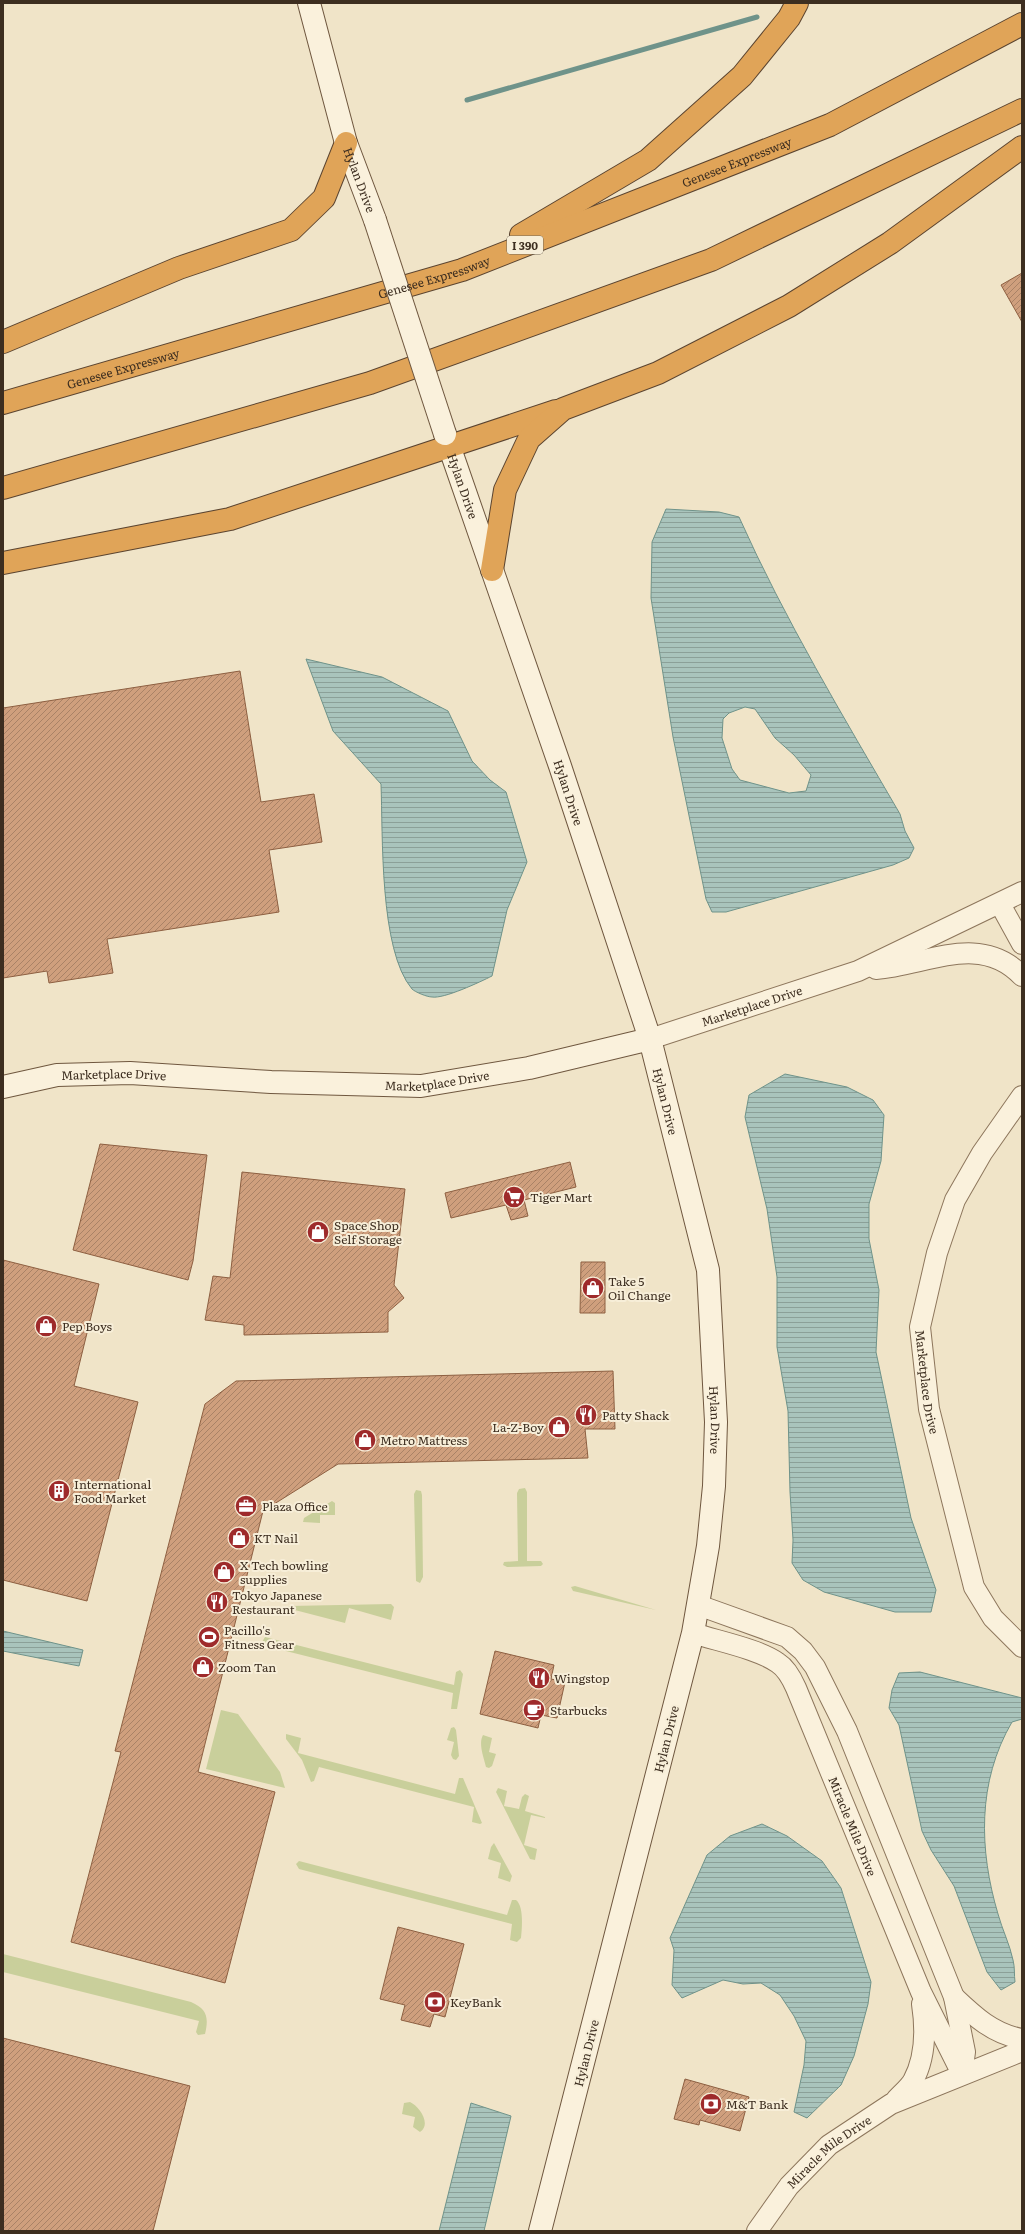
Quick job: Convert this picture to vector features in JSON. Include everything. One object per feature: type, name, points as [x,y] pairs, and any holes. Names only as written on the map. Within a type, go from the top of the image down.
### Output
[{"type":"highway","points":[[462,270],[648,160],[742,76],[789,18],[797,3]]},
{"type":"highway","name":"Genesee Expressway","points":[[3,403],[462,270],[830,125],[1022,24]]},
{"type":"highway","points":[[3,488],[370,383],[711,260],[1022,110]]},
{"type":"highway","points":[[3,342],[179,268],[291,230],[324,198],[346,143]]},
{"type":"highway","points":[[3,564],[230,519],[447,440],[563,409],[658,373],[789,306],[890,243],[1022,147]]},
{"type":"highway","points":[[492,570],[505,490],[530,439],[563,409]]},
{"type":"main road","name":"Hylan Drive","points":[[309,3],[346,143],[375,220],[447,440],[560,766],[650,1039],[708,1270],[716,1422],[708,1546],[693,1634],[540,2231]]},
{"type":"main road","name":"Marketplace Drive","points":[[3,1087],[57,1075],[130,1073],[271,1082],[421,1086],[529,1068],[650,1039]]},
{"type":"street","name":"Marketplace Drive","points":[[650,1039],[858,971],[1000,904],[1022,892]]},
{"type":"street","points":[[1000,904],[1022,944]]},
{"type":"street","name":"Marketplace Drive","points":[[858,971],[890,968],[968,952],[987,954],[997,958],[1010,964],[1022,976]]},
{"type":"street","name":"Marketplace Drive","points":[[1022,1096],[982,1153],[955,1200],[937,1253],[920,1327],[929,1410],[974,1587],[993,1618],[1022,1647]]},
{"type":"street","points":[[698,1605],[787,1637],[803,1651],[815,1667],[847,1731],[954,1997],[965,2052],[962,2074]]},
{"type":"street","name":"Miracle Mile Drive","points":[[693,1634],[760,1654],[779,1663],[789,1675],[796,1688],[921,1992],[962,2074]]},
{"type":"street","points":[[891,2104],[912,2082],[922,2054],[925,2040],[921,1992]]},
{"type":"street","points":[[954,1997],[986,2025],[1004,2034],[1022,2039]]},
{"type":"street","name":"Miracle Mile Drive","points":[[757,2231],[788,2186],[824,2150],[891,2104],[1022,2051]]},
{"type":"green space","points":[[525,1488],[527,1492],[527,1561],[541,1561],[543,1564],[541,1566],[507,1567],[503,1565],[504,1562],[518,1561],[517,1493],[519,1489]]},
{"type":"green space","points":[[416,1490],[421,1491],[422,1495],[423,1577],[420,1583],[416,1581],[414,1494]]},
{"type":"green space","points":[[332,1501],[335,1503],[335,1515],[320,1515],[320,1523],[303,1522],[304,1518]]},
{"type":"green space","points":[[575,1586],[656,1610],[573,1591],[571,1587]]},
{"type":"green space","points":[[391,1604],[394,1607],[391,1620],[349,1608],[345,1623],[287,1608],[289,1606]]},
{"type":"green space","points":[[265,1637],[454,1685],[456,1672],[460,1670],[463,1674],[457,1709],[451,1709],[453,1693],[266,1646],[262,1642]]},
{"type":"green space","points":[[221,1710],[238,1714],[280,1772],[285,1788],[206,1769]]},
{"type":"green space","points":[[454,1727],[456,1730],[459,1756],[456,1760],[453,1759],[451,1755],[454,1742],[447,1740],[451,1728]]},
{"type":"green space","points":[[286,1734],[301,1738],[298,1753],[455,1794],[459,1778],[463,1778],[482,1823],[472,1822],[474,1807],[319,1767],[314,1781],[311,1782],[302,1760],[286,1739]]},
{"type":"green space","points":[[483,1735],[492,1738],[489,1752],[496,1754],[492,1766],[489,1768],[486,1767],[482,1751],[481,1743]]},
{"type":"green space","points":[[498,1788],[507,1791],[504,1806],[519,1809],[522,1797],[525,1794],[529,1796],[525,1811],[545,1817],[531,1815],[524,1845],[537,1849],[535,1860],[530,1859],[496,1792]]},
{"type":"green space","points":[[494,1843],[512,1876],[510,1882],[498,1878],[501,1863],[488,1859],[491,1847]]},
{"type":"green space","points":[[299,1861],[507,1915],[512,1900],[516,1900],[519,1903],[521,1912],[521,1938],[517,1942],[510,1940],[512,1924],[299,1869],[296,1864]]},
{"type":"green space","points":[[3,1954],[191,2002],[206,2014],[207,2023],[205,2034],[198,2035],[196,2032],[199,2021],[3,1972]]},
{"type":"green space","points":[[410,2102],[417,2107],[423,2116],[425,2124],[420,2132],[413,2127],[415,2117],[402,2114],[404,2103]]},
{"type":"water","points":[[666,509],[719,512],[739,517],[795,630],[900,814],[905,831],[914,848],[909,858],[893,865],[726,912],[712,912],[706,899],[673,737],[651,598],[652,542]],"holes":[[[745,707],[755,709],[775,738],[794,755],[811,775],[806,791],[789,793],[740,780],[732,769],[722,738],[723,719],[729,713]]]},
{"type":"water","points":[[306,659],[382,677],[448,711],[472,761],[490,780],[506,792],[527,862],[507,910],[492,976],[453,993],[432,997],[416,992],[412,989],[401,971],[388,920],[383,861],[381,784],[333,731]]},
{"type":"water","points":[[785,1074],[847,1087],[873,1100],[884,1115],[881,1161],[869,1204],[869,1239],[879,1290],[876,1352],[911,1518],[936,1590],[931,1612],[895,1612],[824,1592],[803,1580],[792,1563],[793,1540],[788,1411],[777,1347],[777,1277],[767,1209],[745,1117],[749,1095]]},
{"type":"water","points":[[3,1631],[83,1650],[79,1666],[3,1651]]},
{"type":"water","points":[[920,1672],[1022,1698],[1022,1719],[1012,1722],[992,1768],[987,1792],[985,1816],[987,1865],[1000,1920],[1012,1954],[1014,1965],[1015,1982],[1001,1990],[987,1972],[954,1886],[931,1850],[922,1831],[899,1725],[889,1708],[892,1690],[899,1673]]},
{"type":"water","points":[[762,1824],[787,1836],[822,1861],[841,1888],[871,1982],[868,2004],[854,2056],[841,2085],[807,2118],[794,2112],[804,2065],[806,2041],[794,2016],[780,1995],[761,1983],[743,1984],[723,1980],[682,1998],[672,1985],[674,1950],[670,1938],[707,1855],[730,1836]]},
{"type":"water","points":[[471,2103],[511,2116],[484,2231],[439,2231]]},
{"type":"building","points":[[1022,273],[1022,322],[1001,285]]},
{"type":"building","points":[[240,671],[261,802],[314,794],[322,842],[269,850],[279,912],[107,939],[113,973],[49,983],[47,971],[3,978],[3,708]]},
{"type":"building","points":[[100,1144],[207,1155],[193,1261],[188,1280],[73,1250]]},
{"type":"building","points":[[570,1162],[576,1187],[524,1200],[528,1216],[511,1220],[506,1205],[451,1218],[445,1193]]},
{"type":"building","name":"Space Shop Self Storage","points":[[242,1172],[405,1189],[394,1285],[404,1298],[388,1312],[388,1332],[244,1335],[244,1325],[205,1320],[213,1276],[230,1278]]},
{"type":"building","name":"International Food Market","points":[[3,1260],[99,1284],[74,1386],[138,1402],[87,1601],[3,1580]]},
{"type":"building","name":"Take 5 Oil Change","points":[[581,1262],[605,1262],[605,1313],[580,1313]]},
{"type":"building","points":[[613,1371],[615,1429],[585,1429],[588,1458],[338,1464],[263,1511],[198,1772],[275,1792],[225,1983],[71,1942],[121,1752],[115,1751],[205,1404],[236,1381]]},
{"type":"building","points":[[495,1651],[554,1665],[551,1679],[565,1682],[557,1718],[541,1715],[538,1728],[480,1714]]},
{"type":"building","points":[[398,1927],[464,1944],[445,2017],[434,2014],[430,2027],[401,2020],[405,2005],[380,1999]]},
{"type":"building","points":[[3,2038],[190,2086],[153,2231],[3,2231]]},
{"type":"building","points":[[685,2079],[749,2097],[740,2131],[700,2120],[699,2125],[674,2119]]},
{"type":"waterway","points":[[467,100],[757,17]]},
{"type":"place","name":"Tiger Mart","points":[[514,1197]]},
{"type":"place","name":"Space Shop Self Storage","points":[[318,1232]]},
{"type":"place","name":"Take 5 Oil Change","points":[[593,1288]]},
{"type":"place","name":"Pep Boys","points":[[46,1326]]},
{"type":"place","name":"Patty Shack","points":[[586,1415]]},
{"type":"place","name":"La-Z-Boy","points":[[559,1427]]},
{"type":"place","name":"Metro Mattress","points":[[365,1440]]},
{"type":"place","name":"International Food Market","points":[[59,1491]]},
{"type":"place","name":"Plaza Office","points":[[246,1506]]},
{"type":"place","name":"KT Nail","points":[[239,1538]]},
{"type":"place","name":"X Tech bowling supplies","points":[[224,1572]]},
{"type":"place","name":"Tokyo Japanese Restaurant","points":[[217,1602]]},
{"type":"place","name":"Pacillo's Fitness Gear","points":[[209,1637]]},
{"type":"place","name":"Zoom Tan","points":[[203,1667]]},
{"type":"place","name":"Wingstop","points":[[539,1678]]},
{"type":"place","name":"Starbucks","points":[[534,1710]]},
{"type":"place","name":"KeyBank","points":[[435,2002]]},
{"type":"place","name":"M&T Bank","points":[[711,2104]]}]
